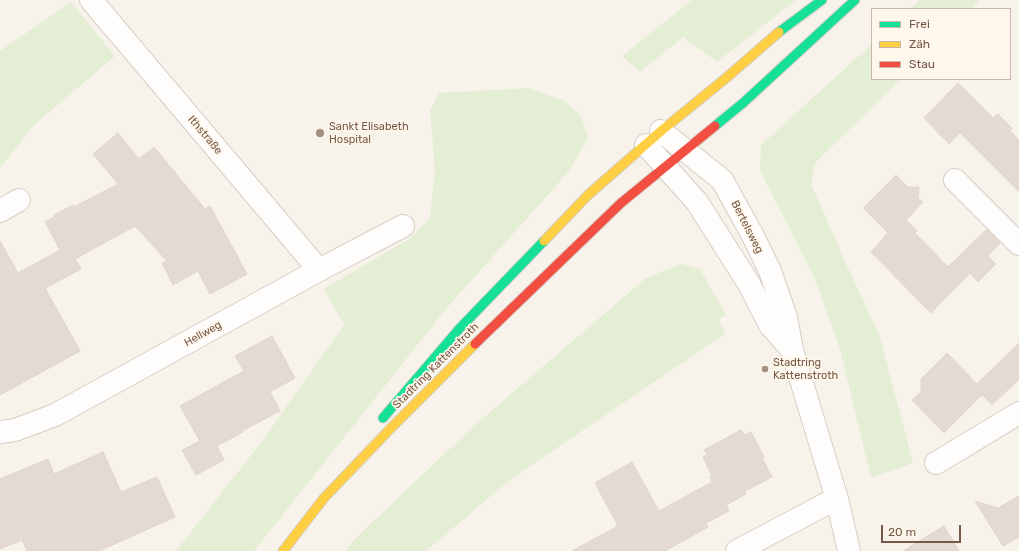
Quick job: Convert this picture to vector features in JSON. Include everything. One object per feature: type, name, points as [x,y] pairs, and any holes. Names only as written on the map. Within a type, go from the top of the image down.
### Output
[{"type":"main road","name":"Stadtring Kattenstroth","points":[[378,425],[460,328],[588,195],[778,33],[822,0]]},
{"type":"main road","name":"Stadtring Kattenstroth","points":[[324,498],[391,428],[499,320],[621,203],[743,103],[855,0]]},
{"type":"main road","name":"Stadtring Kattenstroth","points":[[284,551],[324,498],[342,468],[352,456]]},
{"type":"street","name":"Ithstraße","points":[[91,0],[319,270]]},
{"type":"street","name":"Bertelsweg","points":[[654,138],[685,150],[722,180],[753,236],[770,272],[786,317],[792,350],[838,499],[849,551]]},
{"type":"street","name":"Bertelsweg","points":[[654,138],[665,166],[697,202],[749,284],[770,326],[792,350]]},
{"type":"street","points":[[955,180],[1019,244]]},
{"type":"street","points":[[0,211],[19,200]]},
{"type":"street","name":"Hellweg","points":[[0,432],[14,430],[55,415],[319,270],[403,226]]},
{"type":"street","points":[[936,463],[1019,413]]},
{"type":"street","points":[[737,551],[838,499]]},
{"type":"green space","points":[[692,0],[796,0],[717,62],[683,37],[640,72],[622,56]]},
{"type":"green space","points":[[919,0],[979,0],[972,8],[911,8]]},
{"type":"green space","points":[[71,2],[115,56],[34,125],[0,168],[0,51]]},
{"type":"green space","points":[[871,45],[871,80],[900,80],[815,163],[811,184],[879,334],[913,463],[871,478],[840,349],[815,279],[760,170],[761,145]]},
{"type":"green space","points":[[528,88],[565,101],[581,116],[588,138],[569,171],[445,310],[254,551],[176,551],[263,440],[344,325],[324,289],[412,237],[430,218],[435,171],[430,110],[439,93]]},
{"type":"green space","points":[[681,264],[700,269],[726,315],[719,319],[725,334],[511,479],[426,551],[345,551],[360,534],[475,425],[646,278]]},
{"type":"building","points":[[958,83],[993,118],[998,114],[1012,128],[1010,131],[1019,140],[1019,192],[960,133],[949,144],[924,118]]},
{"type":"building","points":[[118,133],[139,159],[154,147],[205,209],[210,206],[247,274],[210,294],[198,271],[173,285],[162,263],[167,261],[135,226],[75,259],[81,269],[45,288],[80,351],[0,395],[0,241],[18,273],[60,250],[45,222],[55,217],[54,215],[73,205],[74,207],[118,184],[93,154]]},
{"type":"building","points":[[896,175],[908,187],[919,187],[918,198],[923,202],[906,220],[917,231],[915,233],[948,267],[987,229],[1000,243],[988,256],[996,264],[978,282],[970,273],[931,313],[871,252],[888,233],[863,208]]},
{"type":"building","points":[[272,336],[295,378],[270,392],[280,411],[217,446],[224,460],[196,475],[182,450],[200,441],[180,406],[244,371],[235,356]]},
{"type":"building","points":[[1019,343],[1019,379],[992,405],[982,395],[944,433],[912,400],[921,392],[921,379],[947,353],[977,384]]},
{"type":"building","points":[[741,430],[744,435],[751,432],[764,457],[762,458],[772,477],[745,491],[746,494],[726,505],[729,511],[706,523],[708,527],[665,551],[572,551],[618,526],[595,483],[632,462],[659,511],[712,482],[710,477],[712,476],[703,457],[707,455],[704,450]]},
{"type":"building","points":[[103,452],[121,492],[157,477],[175,517],[99,551],[27,551],[22,540],[0,549],[0,479],[48,459],[54,474]]},
{"type":"building","points":[[1019,496],[1019,537],[1003,546],[975,501],[998,508]]},
{"type":"building","points":[[944,526],[959,551],[903,551]]},
{"type":"traffic: fast","points":[[779,32],[822,0]]},
{"type":"traffic: fast","points":[[715,126],[743,103],[855,0]]},
{"type":"traffic: fast","points":[[383,418],[460,328],[544,241]]},
{"type":"traffic: slow","points":[[544,241],[588,195],[661,131],[779,32]]},
{"type":"traffic: slow","points":[[283,551],[324,498],[475,344]]},
{"type":"traffic: jam","points":[[475,344],[621,203],[715,126]]},
{"type":"place","name":"Sankt Elisabeth Hospital","points":[[320,133]]},
{"type":"place","name":"Stadtring Kattenstroth","points":[[765,369]]}]
